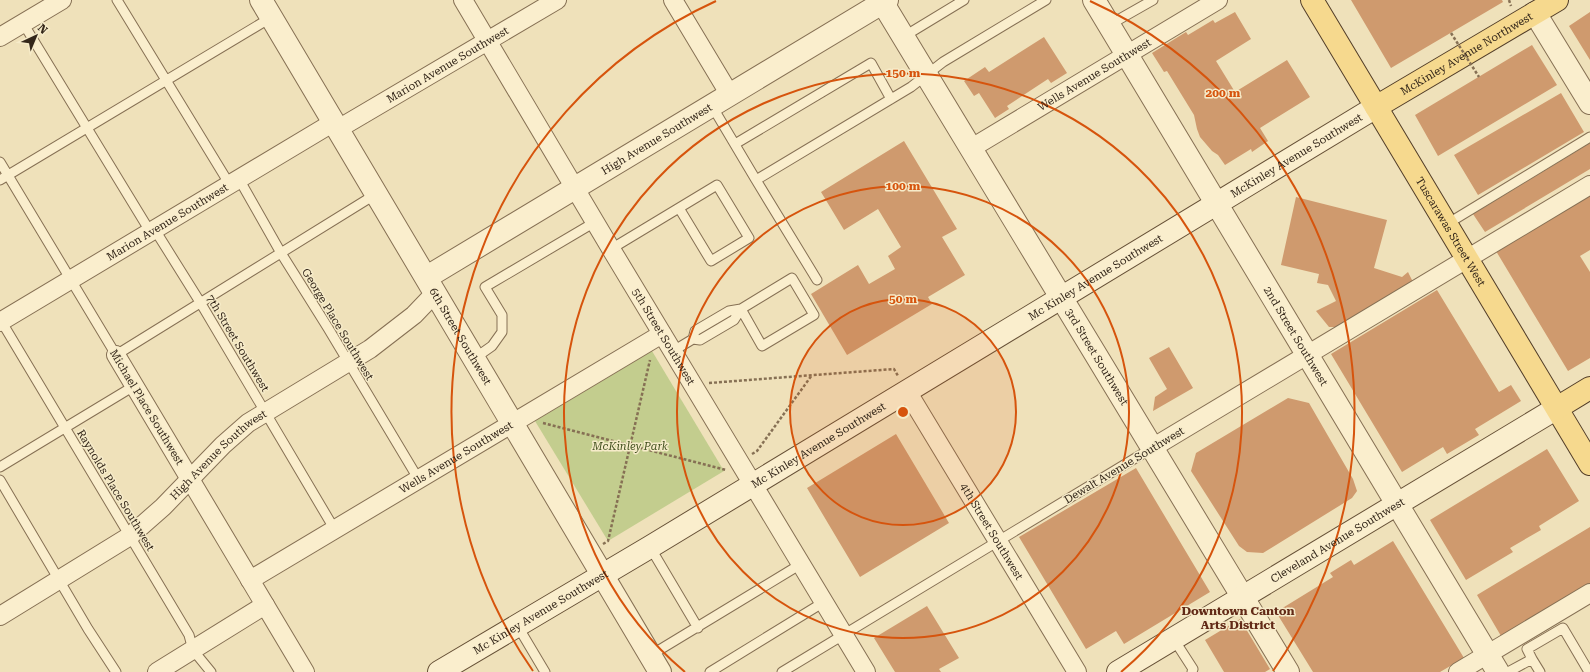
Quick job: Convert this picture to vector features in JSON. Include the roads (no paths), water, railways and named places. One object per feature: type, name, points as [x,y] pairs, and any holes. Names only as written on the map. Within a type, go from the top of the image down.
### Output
[{"type":"main road","name":"Tuscarawas Street West","points":[[1312,0],[1590,464]]},
{"type":"main road","name":"McKinley Avenue Northwest","points":[[1376,107],[1557,0]]},
{"type":"main road","points":[[1557,408],[1590,388]]},
{"type":"street","points":[[0,37],[62,0]]},
{"type":"street","name":"5th Street Southwest","points":[[463,0],[611,249],[656,337],[673,351],[866,672]]},
{"type":"street","name":"Marion Avenue Southwest","points":[[1,321],[153,232],[234,182],[488,42],[557,0]]},
{"type":"street","points":[[673,0],[721,100]]},
{"type":"street","name":"2nd Street Southwest","points":[[1094,0],[1493,663]]},
{"type":"street","name":"Wells Avenue Southwest","points":[[970,149],[1218,0]]},
{"type":"street","name":"High Avenue Southwest","points":[[0,616],[130,536],[163,507],[223,445],[243,428],[386,337],[414,315],[431,284],[575,188],[883,1]]},
{"type":"street","name":"3rd Street Southwest","points":[[883,1],[970,149],[1288,672]]},
{"type":"street","name":"6th Street Southwest","points":[[267,8],[655,664]]},
{"type":"street","points":[[1536,13],[1590,103]]},
{"type":"street","name":"McKinley Avenue Southwest","points":[[1216,204],[1376,107]]},
{"type":"street","name":"Dewalt Avenue Southwest","points":[[1152,448],[1466,258],[1590,185]]},
{"type":"street","name":"Mc Kinley Avenue Southwest","points":[[439,672],[650,547],[1216,204]]},
{"type":"street","name":"Wells Avenue Southwest","points":[[250,580],[656,337]]},
{"type":"street","name":"Michael Place Southwest","points":[[116,355],[305,672]]},
{"type":"street","name":"4th Street Southwest","points":[[907,391],[1077,672]]},
{"type":"street","name":"Cleveland Avenue Southwest","points":[[1118,672],[1242,596],[1557,408]]},
{"type":"street","points":[[1458,672],[1493,663],[1590,593]]},
{"type":"street","points":[[157,672],[265,605]]},
{"type":"lane","name":"George Place Southwest","points":[[117,0],[166,81],[281,253],[418,480]]},
{"type":"lane","points":[[903,37],[964,0]]},
{"type":"lane","points":[[756,180],[911,87],[943,62],[1046,0]]},
{"type":"lane","points":[[1110,25],[1154,0]]},
{"type":"lane","points":[[4,177],[166,81],[267,8]]},
{"type":"lane","name":"7th Street Southwest","points":[[23,23],[87,128],[153,232],[200,302],[335,530]]},
{"type":"lane","points":[[735,144],[870,63],[891,99]]},
{"type":"lane","points":[[721,100],[735,144],[817,280]]},
{"type":"lane","points":[[1447,224],[1590,137]]},
{"type":"lane","name":"Michael Place Southwest","points":[[0,162],[4,177],[116,355]]},
{"type":"lane","points":[[611,249],[679,208],[718,185],[749,238],[711,261],[679,208]]},
{"type":"lane","points":[[116,355],[377,193]]},
{"type":"lane","points":[[475,358],[492,346],[502,332],[502,315],[485,287],[595,222]]},
{"type":"lane","points":[[673,351],[693,339],[695,331],[729,311],[741,310],[792,278],[814,315],[762,346],[741,310]]},
{"type":"lane","name":"Raynolds Place Southwest","points":[[1,321],[130,536],[188,636],[193,650],[212,672]]},
{"type":"lane","points":[[0,467],[134,386]]},
{"type":"lane","name":"Dewalt Avenue Southwest","points":[[782,672],[1152,448]]},
{"type":"lane","points":[[0,480],[59,580],[116,672]]},
{"type":"lane","points":[[650,547],[698,628]]},
{"type":"lane","points":[[655,664],[698,628],[801,564]]},
{"type":"lane","points":[[710,672],[824,602]]},
{"type":"lane","points":[[517,625],[545,672]]},
{"type":"lane","points":[[1540,672],[1527,649],[1563,628],[1589,672]]},
{"type":"lane","points":[[1174,638],[1192,669],[1192,672]]},
{"type":"lane","points":[[1508,672],[1532,659]]},
{"type":"district","name":"Downtown Canton Arts District","points":[[1238,618]]},
{"type":"park label","name":"McKinley Park","points":[[630,446]]}]
